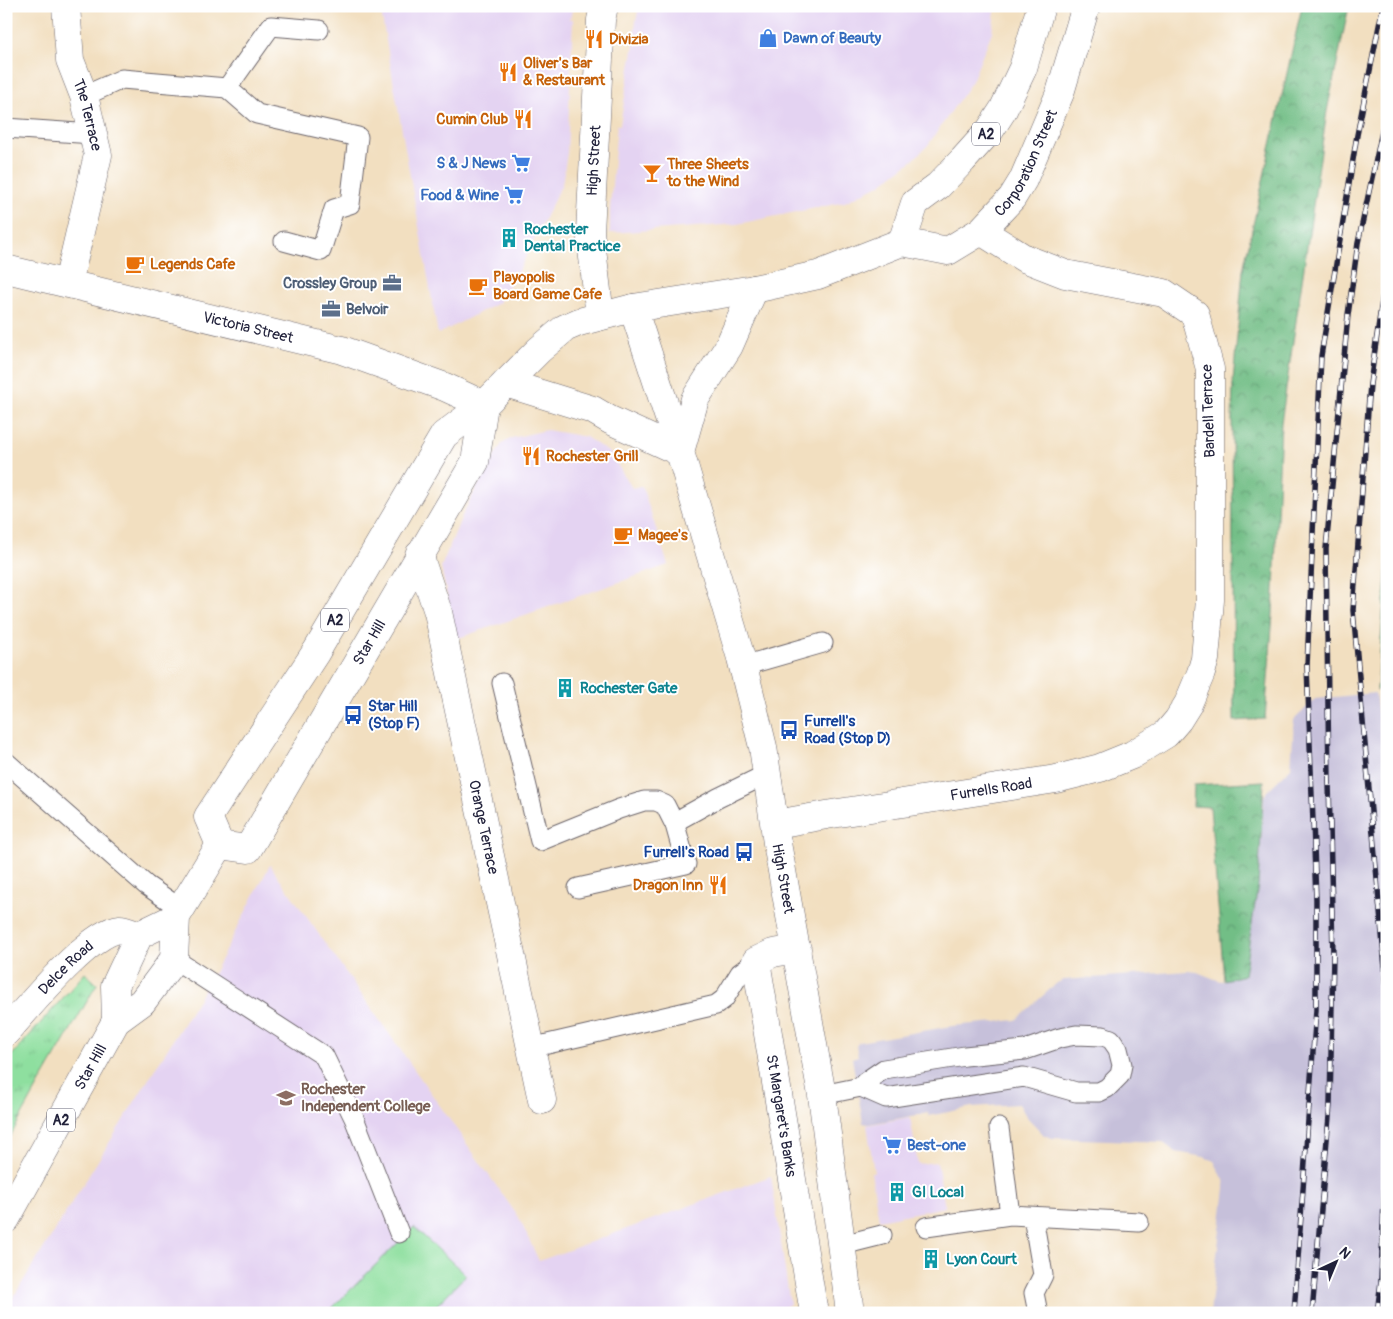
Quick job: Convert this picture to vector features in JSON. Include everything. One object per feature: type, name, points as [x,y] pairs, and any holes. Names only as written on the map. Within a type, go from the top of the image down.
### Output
[{"type":"street","name":"The Terrace","points":[[66,6],[70,60],[84,96],[98,155],[68,283]]},
{"type":"street","name":"High Street","points":[[600,316],[590,232],[601,20],[604,6]]},
{"type":"street","name":"A2","points":[[220,845],[208,817],[316,652],[444,435],[484,405],[539,350],[565,328],[579,322],[633,308],[754,289],[818,275],[902,242],[915,203],[938,186],[963,160],[990,130],[1003,110],[1023,68],[1041,6]]},
{"type":"street","name":"Corporation Street","points":[[902,242],[948,251],[981,231],[1012,198],[1023,180],[1060,93],[1086,6]]},
{"type":"street","name":"Bardell Terrace","points":[[981,231],[1024,258],[1064,274],[1164,293],[1194,314],[1210,369],[1210,600],[1205,659],[1185,709]]},
{"type":"street","name":"Victoria Street","points":[[6,269],[342,350],[445,387],[484,405]]},
{"type":"street","points":[[506,383],[593,410],[610,420],[680,452],[695,399],[729,346],[754,289]]},
{"type":"street","name":"High Street","points":[[633,308],[680,452],[743,666],[764,747],[776,824],[777,843],[822,1095],[850,1313]]},
{"type":"street","name":"Star Hill","points":[[220,845],[248,849],[475,462],[484,405]]},
{"type":"street","name":"Orange Terrace","points":[[419,555],[438,612],[542,1100]]},
{"type":"street","name":"Furrells Road","points":[[776,824],[1078,774],[1105,766],[1140,751],[1166,734],[1185,709]]},
{"type":"street","points":[[174,959],[179,913],[220,845]]},
{"type":"street","points":[[116,1020],[115,986],[138,935],[179,913]]},
{"type":"street","name":"Delce Road","points":[[6,1032],[90,944],[103,936],[120,930],[138,935]]},
{"type":"street","points":[[756,961],[773,953],[797,949]]},
{"type":"street","name":"Star Hill","points":[[6,1219],[116,1020],[142,1002],[174,959]]},
{"type":"street","name":"St Margaret's Banks","points":[[756,961],[814,1313]]},
{"type":"lane","points":[[227,88],[270,26],[320,30]]},
{"type":"lane","points":[[84,96],[122,79],[227,88],[256,114],[358,137],[350,204],[334,209],[321,251],[284,241]]},
{"type":"lane","points":[[6,128],[93,134]]},
{"type":"lane","points":[[743,666],[823,643]]},
{"type":"lane","points":[[502,683],[540,841],[619,809],[644,801],[656,801],[665,806],[675,825],[686,864],[578,888]]},
{"type":"lane","points":[[6,762],[179,913]]},
{"type":"lane","points":[[675,825],[680,819],[767,774]]},
{"type":"lane","points":[[174,959],[324,1056],[354,1118],[399,1233]]},
{"type":"lane","points":[[539,1046],[716,1005],[724,999],[740,973],[756,961]]},
{"type":"lane","points":[[822,1095],[861,1087],[886,1098],[1024,1077],[1076,1092],[1099,1092],[1108,1088],[1120,1075],[1122,1065],[1118,1049],[1111,1039],[1103,1036],[1076,1035],[1060,1038],[1025,1050],[965,1056],[884,1069],[861,1087]]},
{"type":"lane","points":[[999,1128],[1010,1215]]},
{"type":"lane","points":[[926,1227],[1010,1215],[1139,1222]]},
{"type":"lane","points":[[1034,1217],[1043,1275],[1034,1293],[1038,1313]]},
{"type":"lane","points":[[842,1245],[882,1235]]},
{"type":"shaded area","points":[[380,6],[573,6],[570,19],[573,19],[567,153],[562,184],[520,268],[498,303],[438,334]]},
{"type":"shaded area","points":[[639,6],[996,6],[992,32],[972,81],[928,145],[913,160],[881,184],[845,202],[737,224],[610,233],[610,209],[617,125],[620,125]]},
{"type":"shaded area","points":[[547,430],[586,437],[610,453],[632,488],[642,486],[668,565],[456,639],[441,567],[462,516],[502,444],[512,438]]},
{"type":"shaded area","points":[[1375,693],[1387,776],[1387,1313],[1210,1313],[1225,1188],[1224,1180],[1214,1161],[1204,1157],[1176,1152],[1162,1142],[1052,1138],[1044,1135],[1026,1116],[1019,1104],[972,1107],[929,1116],[928,1113],[869,1124],[863,1123],[852,1058],[858,1056],[856,1046],[859,1042],[952,1026],[1016,1020],[1057,983],[1064,980],[1188,971],[1197,972],[1220,981],[1244,975],[1258,885],[1264,797],[1267,791],[1291,768],[1294,720],[1315,699]]},
{"type":"shaded area","name":"Rochester Independent College","points":[[270,865],[519,1218],[539,1261],[771,1176],[790,1304],[776,1313],[6,1313],[6,1309],[209,982]]},
{"type":"shaded area","points":[[910,1117],[918,1164],[937,1162],[945,1207],[879,1220],[871,1172],[874,1172],[867,1125]]},
{"type":"green space","points":[[1302,6],[1349,6],[1327,111],[1281,423],[1273,614],[1265,719],[1234,721],[1232,419],[1233,381],[1243,270]]},
{"type":"green space","points":[[1387,563],[1387,688],[1377,690]]},
{"type":"green space","points":[[1264,781],[1258,885],[1244,975],[1224,980],[1210,807],[1193,806],[1194,785]]},
{"type":"green space","points":[[85,973],[97,984],[6,1144],[6,1062]]},
{"type":"green space","points":[[414,1227],[466,1275],[429,1313],[330,1313],[329,1311]]},
{"type":"railway","points":[[1294,1313],[1316,1010],[1316,899],[1307,666],[1321,356],[1357,135],[1383,6]]},
{"type":"railway","points":[[1312,1313],[1330,1105],[1333,955],[1326,549],[1348,315],[1358,243],[1387,108]]},
{"type":"railway","points":[[1387,266],[1370,384],[1353,610],[1387,990]]},
{"type":"railway","points":[[1377,1313],[1381,1281],[1387,1124]]},
{"type":"place","name":"Dawn of Beauty","points":[[768,38]]},
{"type":"place","name":"Divizia","points":[[594,39]]},
{"type":"place","name":"Oliver's Bar & Restaurant","points":[[508,72]]},
{"type":"place","name":"Cumin Club","points":[[523,119]]},
{"type":"place","name":"S & J News","points":[[521,163]]},
{"type":"place","name":"Three Sheets to the Wind","points":[[652,173]]},
{"type":"place","name":"Food & Wine","points":[[514,195]]},
{"type":"place","name":"Rochester Dental Practice","points":[[509,238]]},
{"type":"place","name":"Legends Cafe","points":[[135,264]]},
{"type":"place","name":"Crossley Group","points":[[392,283]]},
{"type":"place","name":"Playopolis Board Game Cafe","points":[[478,286]]},
{"type":"place","name":"Belvoir","points":[[331,309]]},
{"type":"place","name":"Rochester Grill","points":[[531,456]]},
{"type":"place","name":"Magee's","points":[[623,535]]},
{"type":"place","name":"Rochester Gate","points":[[565,688]]},
{"type":"place","name":"Star Hill (Stop F)","points":[[353,715]]},
{"type":"place","name":"Furrell's Road (Stop D)","points":[[789,730]]},
{"type":"place","name":"Furrell's Road","points":[[744,852]]},
{"type":"place","name":"Dragon Inn","points":[[718,885]]},
{"type":"place","name":"Rochester Independent College","points":[[286,1098]]},
{"type":"place","name":"Best-one","points":[[892,1145]]},
{"type":"place","name":"GI Local","points":[[897,1192]]},
{"type":"place","name":"Lyon Court","points":[[931,1259]]}]
